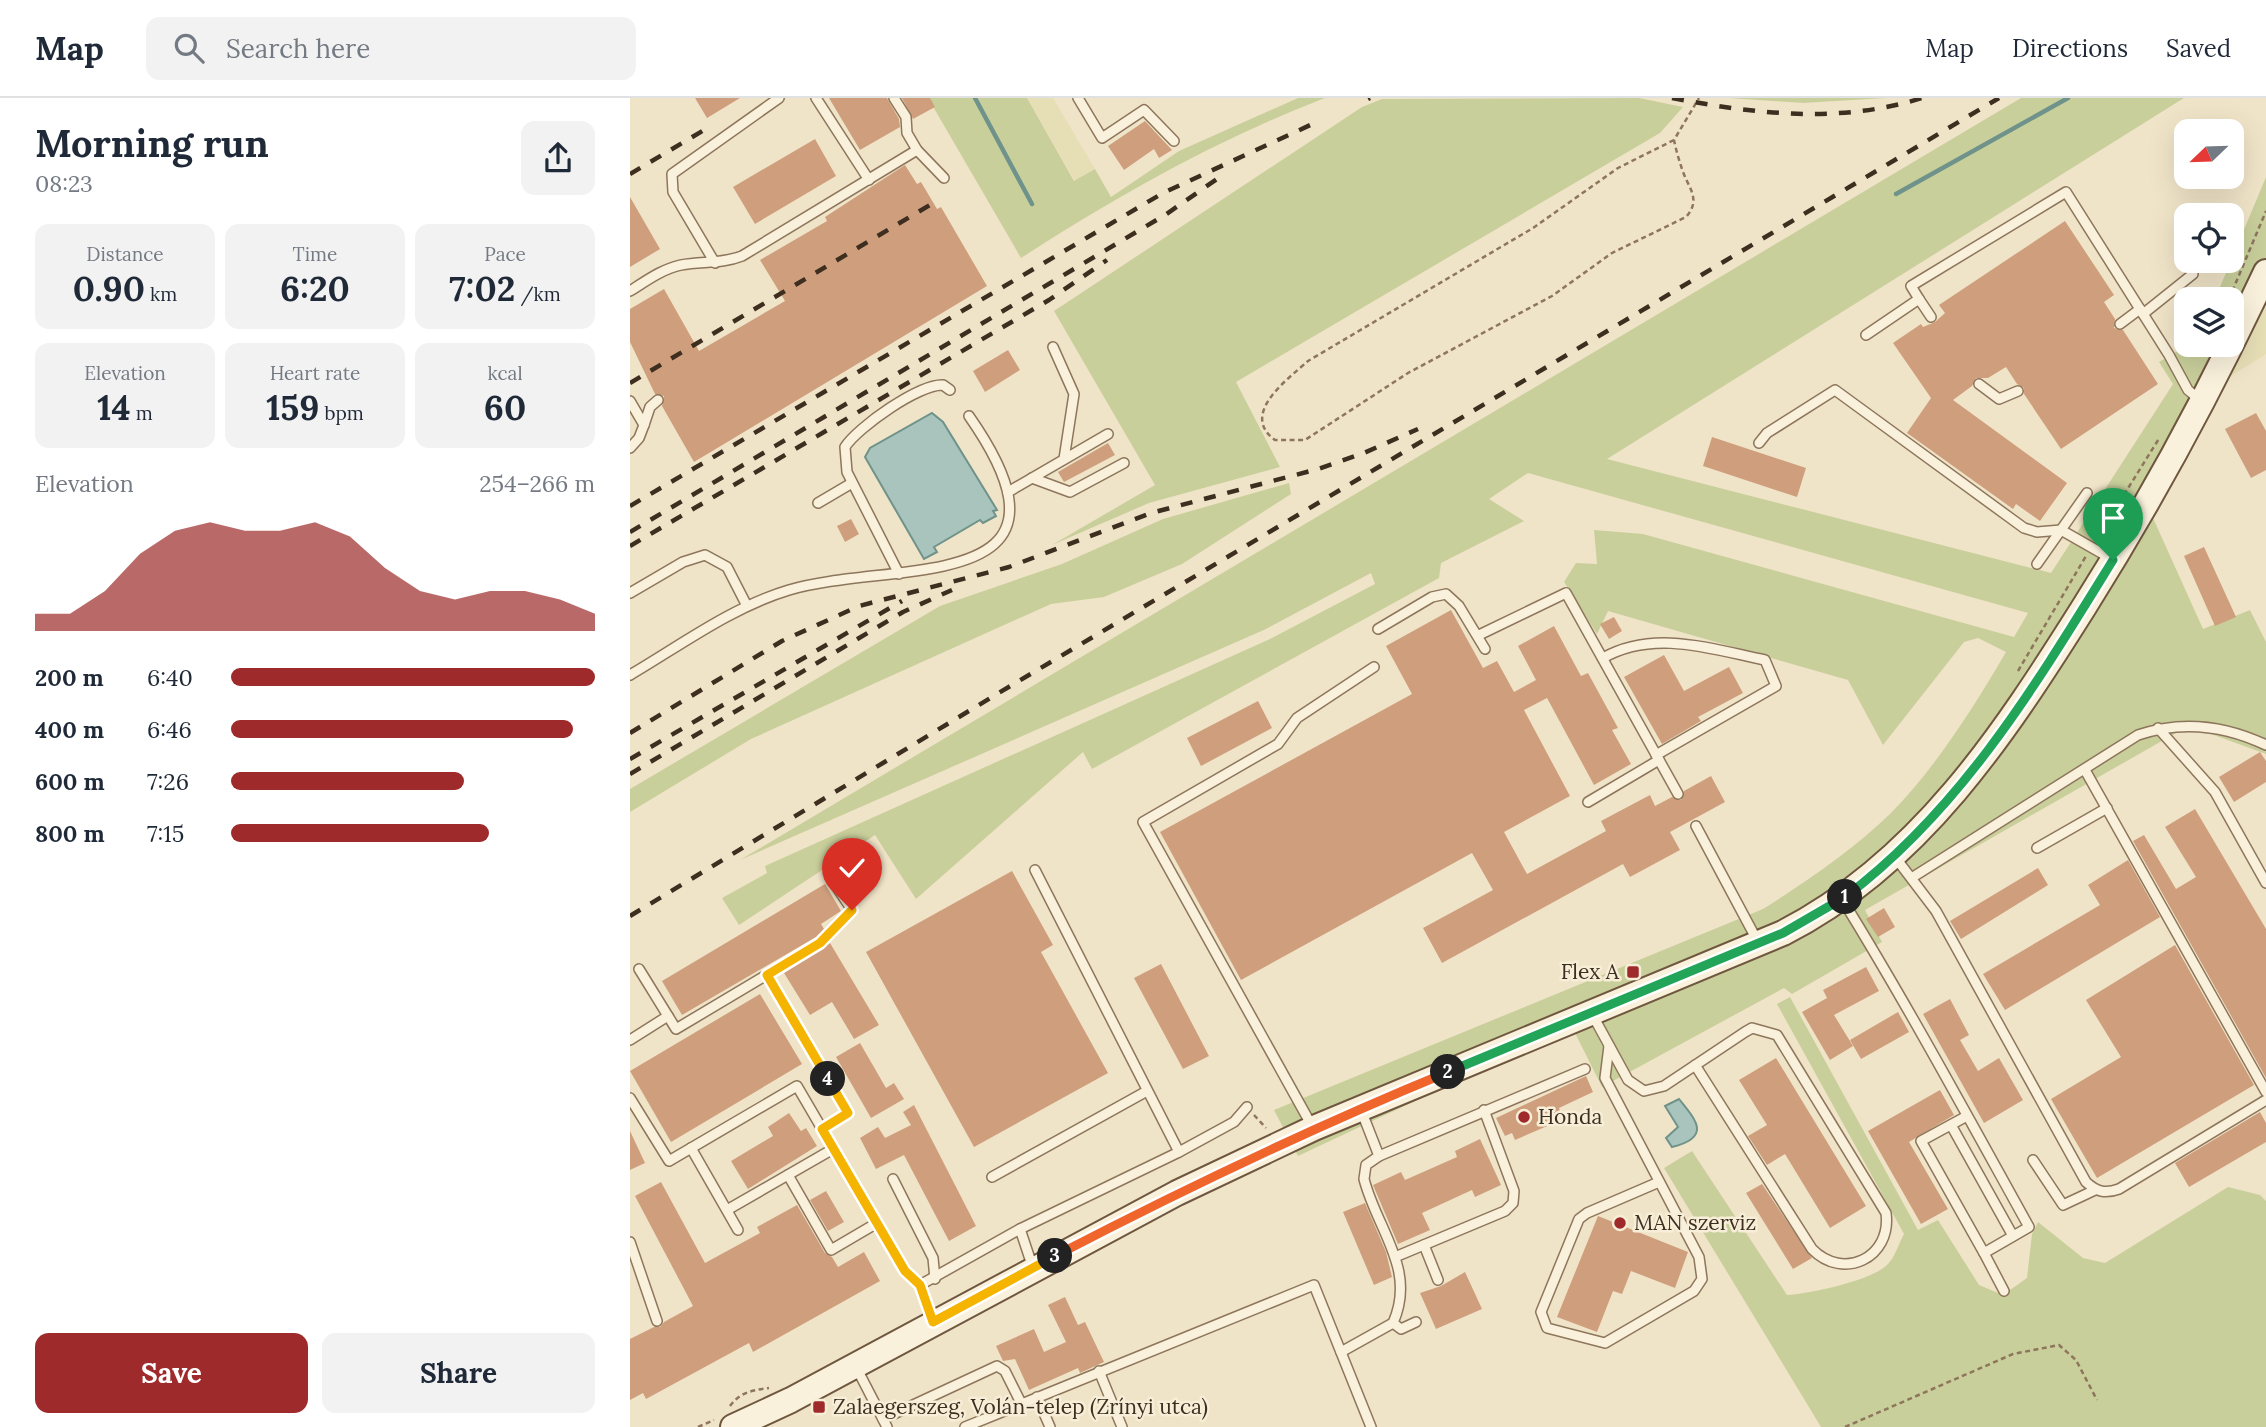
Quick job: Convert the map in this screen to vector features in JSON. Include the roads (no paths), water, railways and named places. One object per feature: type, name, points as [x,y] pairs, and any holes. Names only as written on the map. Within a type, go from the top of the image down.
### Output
[{"type":"main road","points":[[2244,298],[2266,272]]},
{"type":"main road","points":[[733,1427],[1177,1193],[1360,1108],[1759,943],[1819,914],[1842,899],[1895,856],[1927,825],[1987,752],[2113,560],[2204,403],[2220,357]]},
{"type":"lane","points":[[715,263],[673,192],[672,174],[779,98]]},
{"type":"lane","points":[[816,98],[869,180]]},
{"type":"lane","points":[[894,98],[906,117],[907,133],[917,150],[944,178]]},
{"type":"lane","points":[[1078,98],[1102,138],[1144,110],[1174,141]]},
{"type":"lane","points":[[630,290],[672,268],[715,263],[749,252],[917,150]]},
{"type":"lane","points":[[1931,317],[1911,286],[2066,192],[2188,390],[2204,403]]},
{"type":"lane","points":[[2120,324],[2142,312],[2193,274]]},
{"type":"lane","points":[[1866,335],[1919,299]]},
{"type":"lane","points":[[1053,347],[1074,394],[1064,459]]},
{"type":"lane","points":[[1979,384],[1999,399],[2018,391]]},
{"type":"lane","points":[[898,574],[852,483],[843,454],[856,433],[927,387],[943,385],[950,390]]},
{"type":"lane","points":[[1759,443],[1767,433],[1835,390],[2024,527],[2037,532],[2061,530],[2113,560]]},
{"type":"lane","points":[[630,448],[639,439],[650,407],[658,400]]},
{"type":"lane","points":[[630,401],[644,425]]},
{"type":"lane","points":[[630,675],[747,606],[812,585],[939,569],[990,547],[1008,524],[1008,492],[991,448],[969,416]]},
{"type":"lane","points":[[1008,492],[1108,434]]},
{"type":"lane","points":[[1032,478],[1070,492],[1124,463]]},
{"type":"lane","points":[[818,503],[852,483]]},
{"type":"lane","points":[[2037,564],[2087,493]]},
{"type":"lane","points":[[630,593],[683,562],[705,555],[727,567],[747,606]]},
{"type":"lane","points":[[1479,635],[1566,593],[1678,794]]},
{"type":"lane","points":[[1378,629],[1432,597],[1446,594],[1459,606],[1479,635],[1485,649]]},
{"type":"lane","points":[[1588,802],[1776,686],[1765,660],[1670,642],[1623,647],[1602,658]]},
{"type":"lane","points":[[1314,1128],[1143,822],[1278,744],[1297,718],[1374,667]]},
{"type":"lane","points":[[1913,877],[2085,770],[2119,745],[2158,728],[2179,724],[2206,726],[2266,745]]},
{"type":"lane","points":[[2158,728],[2215,792],[2266,883]]},
{"type":"lane","points":[[2085,770],[2266,1092]]},
{"type":"lane","points":[[2036,849],[2107,808]]},
{"type":"lane","points":[[1696,826],[1759,943]]},
{"type":"lane","points":[[1895,856],[1936,911],[2086,1182],[2095,1190],[2107,1193],[2119,1189],[2266,1100]]},
{"type":"lane","points":[[1035,870],[1179,1152]]},
{"type":"lane","points":[[639,969],[676,1030],[820,943],[852,910],[830,877]]},
{"type":"lane","points":[[1842,899],[2029,1227],[1984,1252]]},
{"type":"lane","points":[[767,975],[848,1113],[822,1129]]},
{"type":"lane","points":[[1591,1012],[1630,1084],[1644,1091],[1664,1086],[1695,1065],[1752,1028],[1777,1035],[1886,1213],[1882,1238],[1871,1256],[1844,1265],[1824,1259],[1812,1249],[1695,1065]]},
{"type":"lane","points":[[630,1040],[668,1016]]},
{"type":"lane","points":[[1609,1045],[1603,1069],[1605,1078],[1699,1257],[1702,1269],[1700,1286],[1605,1343],[1547,1328],[1541,1312],[1579,1219],[1659,1182]]},
{"type":"lane","points":[[1340,1352],[1393,1323],[1402,1284],[1395,1257],[1364,1179],[1366,1165],[1379,1156],[1585,1069]]},
{"type":"lane","points":[[630,1098],[668,1161],[797,1086],[905,1271],[920,1285],[933,1322]]},
{"type":"lane","points":[[992,1177],[1147,1091]]},
{"type":"lane","points":[[920,1285],[1020,1229],[1179,1152],[1234,1122],[1247,1107]]},
{"type":"lane","points":[[1360,1108],[1379,1156]]},
{"type":"lane","points":[[1395,1257],[1505,1211],[1513,1203],[1514,1191],[1484,1110]]},
{"type":"lane","points":[[1967,1116],[1921,1141],[2004,1291]]},
{"type":"lane","points":[[1951,1125],[2013,1236]]},
{"type":"lane","points":[[691,1148],[738,1230]]},
{"type":"lane","points":[[727,1210],[833,1149]]},
{"type":"lane","points":[[2033,1160],[2063,1205],[2095,1190]]},
{"type":"lane","points":[[788,1175],[831,1250],[877,1223]]},
{"type":"lane","points":[[893,1179],[933,1258],[935,1279]]},
{"type":"lane","points":[[1020,1229],[1033,1268]]},
{"type":"lane","points":[[630,1242],[657,1321]]},
{"type":"lane","points":[[1424,1245],[1438,1280]]},
{"type":"lane","points":[[965,1427],[1314,1285],[1371,1427]]},
{"type":"lane","points":[[1393,1323],[1401,1329],[1416,1322]]},
{"type":"lane","points":[[855,1365],[885,1423],[997,1366],[1005,1371],[1021,1403]]},
{"type":"lane","points":[[1099,1371],[1122,1427]]},
{"type":"lane","points":[[1037,1397],[1050,1427]]},
{"type":"water","points":[[932,413],[943,422],[997,510],[993,511],[996,516],[983,523],[980,520],[934,547],[937,552],[924,559],[865,457],[870,448]]},
{"type":"water","points":[[1679,1099],[1695,1120],[1697,1127],[1693,1138],[1672,1147],[1666,1138],[1678,1127],[1665,1106]]},
{"type":"waterway","points":[[975,98],[1032,204]]},
{"type":"waterway","points":[[1896,194],[2068,98]]},
{"type":"railway","points":[[1672,98],[1797,114],[1860,111],[1922,98]]},
{"type":"railway","points":[[630,916],[997,694],[1999,98]]},
{"type":"railway","points":[[630,506],[1163,193],[1319,121]]},
{"type":"railway","points":[[630,174],[704,130]]},
{"type":"railway","points":[[630,532],[1165,215],[1217,179]]},
{"type":"railway","points":[[630,383],[935,202]]},
{"type":"railway","points":[[630,546],[1049,300],[1107,260]]},
{"type":"railway","points":[[630,733],[782,641],[859,606],[1009,567],[1151,513],[1318,469],[1364,453],[1418,429]]},
{"type":"railway","points":[[630,774],[903,612],[952,590]]},
{"type":"railway","points":[[630,759],[902,601]]},
{"type":"place","name":"Flex A","points":[[1633,972]]},
{"type":"place","name":"Honda","points":[[1524,1117]]},
{"type":"place","name":"MAN szerviz","points":[[1620,1223]]},
{"type":"place","name":"Zalaegerszeg, Volán-telep (Zrínyi utca)","points":[[819,1407]]}]
